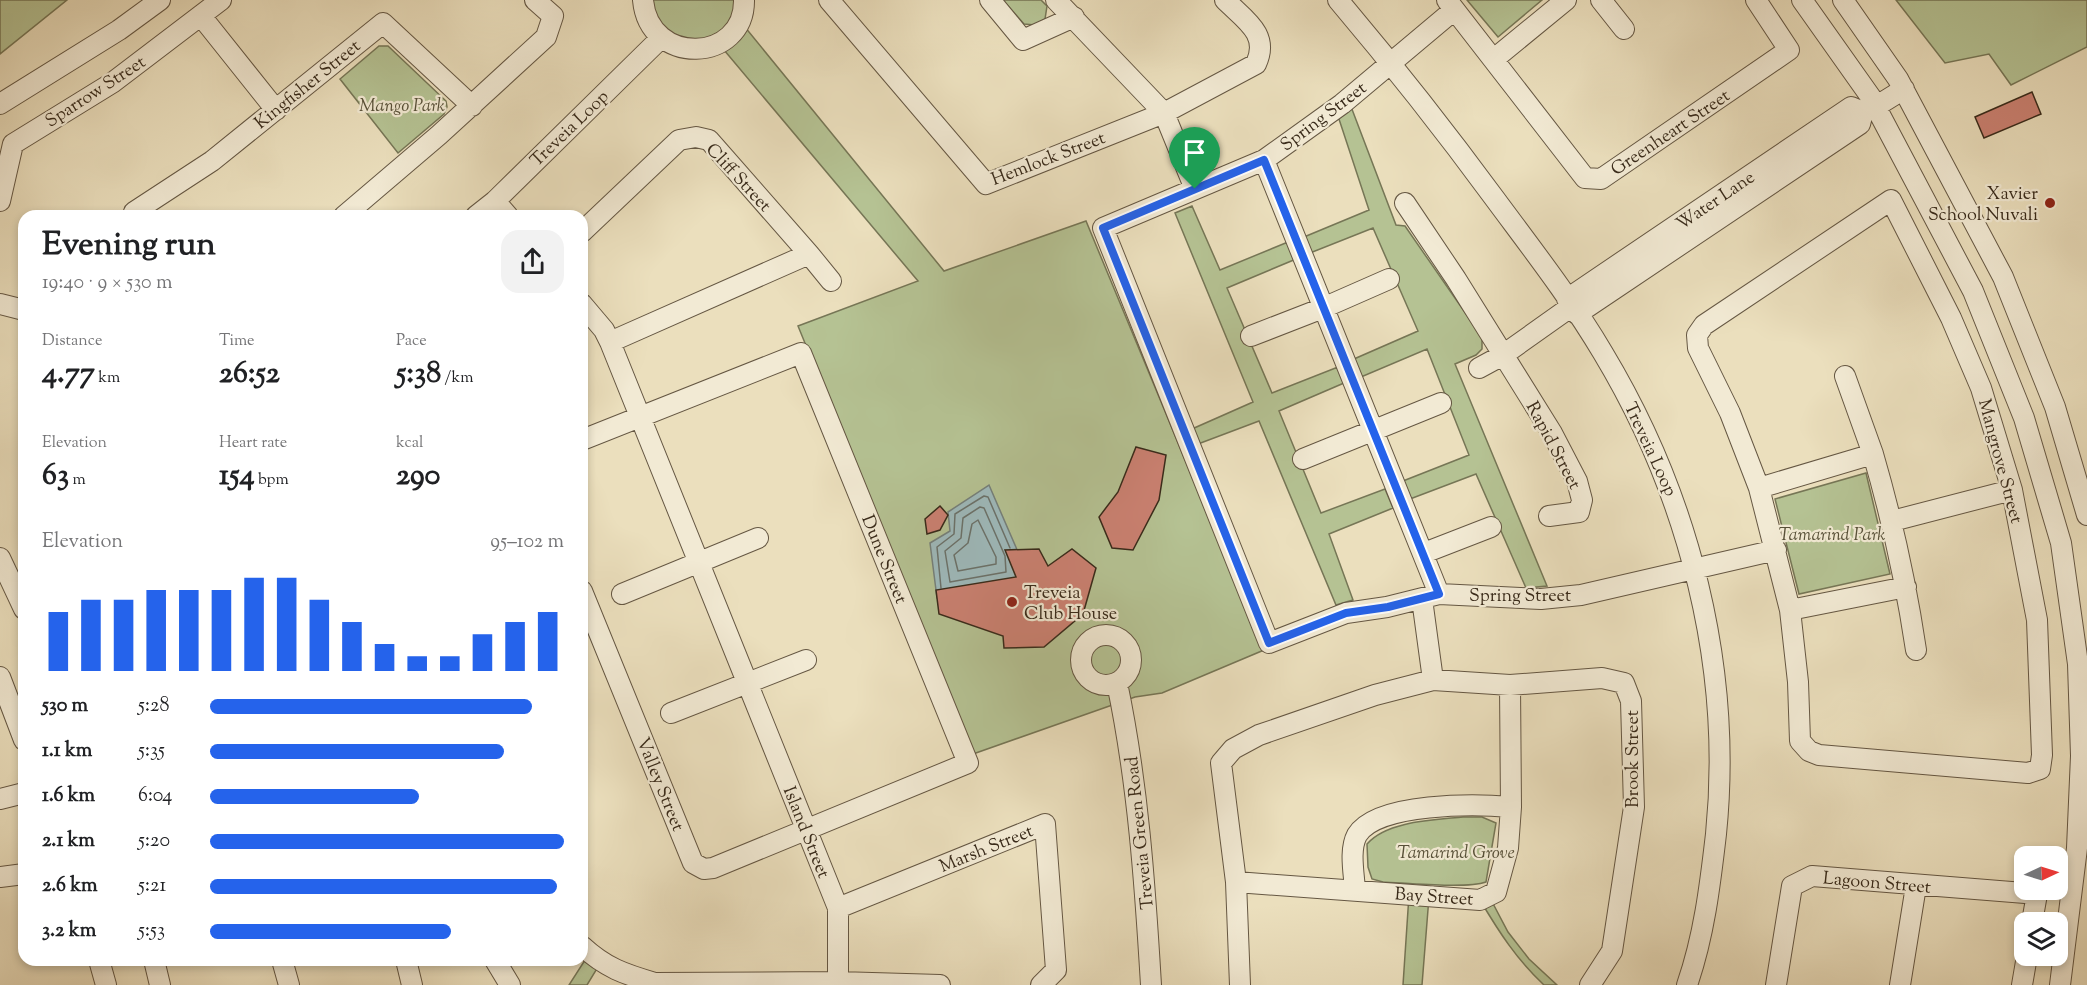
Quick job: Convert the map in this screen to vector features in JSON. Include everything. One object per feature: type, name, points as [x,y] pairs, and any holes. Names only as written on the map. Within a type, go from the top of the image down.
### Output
[{"type":"street","points":[[0,104],[119,30],[160,0]]},
{"type":"street","name":"Sparrow Street","points":[[0,201],[13,144],[112,83],[221,0]]},
{"type":"street","points":[[351,210],[472,106],[546,38],[553,16],[535,0]]},
{"type":"street","points":[[643,0],[647,20],[661,38],[674,46],[689,50],[704,49],[719,43],[731,34],[740,20],[744,0]]},
{"type":"street","name":"Hemlock Street","points":[[829,0],[986,184],[1164,113],[1256,64],[1262,52],[1258,33],[1225,0]]},
{"type":"street","points":[[990,0],[1023,40],[1074,16]]},
{"type":"street","points":[[1056,0],[1074,16],[1164,113],[1195,189]]},
{"type":"street","name":"Treveia Loop","points":[[1338,0],[1391,62],[1509,217],[1603,352],[1652,446],[1675,501],[1694,569],[1713,658],[1720,754],[1719,805],[1710,882],[1700,947],[1687,985]]},
{"type":"street","points":[[1494,59],[1566,0]]},
{"type":"street","points":[[1601,0],[1624,29]]},
{"type":"street","name":"Greenheart Street","points":[[1391,62],[1450,5],[1585,178],[1601,179],[1789,50],[1756,0]]},
{"type":"street","points":[[1802,0],[1870,96],[1869,110],[1973,291],[2024,418],[2061,543],[2072,608],[2078,664],[2080,756],[2078,848],[2060,985]]},
{"type":"street","points":[[1843,0],[1904,89],[2003,277],[2055,407],[2087,515]]},
{"type":"street","points":[[201,16],[276,110]]},
{"type":"street","name":"Kingfisher Street","points":[[137,210],[212,161],[382,23],[472,106]]},
{"type":"street","name":"Treveia Loop","points":[[484,210],[661,38]]},
{"type":"street","name":"Spring Street","points":[[1391,62],[1342,104],[1264,160],[1103,228],[1269,643],[1346,613],[1431,597],[1541,599],[1581,595],[1694,569]]},
{"type":"street","name":"Water Lane","points":[[1572,307],[1851,107],[1869,110],[1904,89]]},
{"type":"street","name":"Cliff Street","points":[[588,226],[679,140],[696,137],[709,140],[831,281]]},
{"type":"street","points":[[1264,160],[1424,554],[1431,597],[1433,680]]},
{"type":"street","name":"Mangrove Street","points":[[1891,200],[1952,318],[1981,388],[2012,490],[2037,620],[2042,755],[2040,769],[2028,773],[1819,754],[1809,751],[1800,741],[1798,682],[1790,610],[1776,550],[1759,488],[1730,413],[1698,348],[1697,335],[1704,325],[1891,200]]},
{"type":"street","points":[[495,201],[503,210]]},
{"type":"street","name":"Rapid Street","points":[[1405,203],[1456,279],[1552,432],[1577,481],[1582,500],[1579,512],[1549,516]]},
{"type":"street","points":[[610,342],[809,254]]},
{"type":"street","points":[[1251,336],[1389,279]]},
{"type":"street","points":[[0,304],[18,308]]},
{"type":"street","points":[[1479,368],[1503,355],[1572,307]]},
{"type":"street","name":"Island Street","points":[[588,311],[604,330],[610,342],[838,908],[838,983]]},
{"type":"street","name":"Dune Street","points":[[640,416],[801,353],[968,763],[806,829]]},
{"type":"street","points":[[1845,376],[1873,454],[1893,521],[1916,650]]},
{"type":"street","points":[[1303,459],[1441,403]]},
{"type":"street","points":[[588,438],[640,416]]},
{"type":"street","points":[[1759,488],[1873,454]]},
{"type":"street","points":[[1893,521],[2012,490]]},
{"type":"street","points":[[1424,554],[1491,527]]},
{"type":"street","points":[[622,594],[758,538]]},
{"type":"street","points":[[1694,569],[1776,550]]},
{"type":"street","points":[[0,558],[18,596]]},
{"type":"street","points":[[1790,610],[1906,587]]},
{"type":"street","name":"Valley Street","points":[[588,606],[693,863],[704,869],[713,868],[806,829]]},
{"type":"street","points":[[671,713],[806,660]]},
{"type":"street","points":[[0,677],[18,724]]},
{"type":"street","name":"Brook Street","points":[[1240,985],[1236,882],[1221,763],[1233,749],[1259,735],[1375,695],[1433,680],[1510,685],[1602,678],[1624,683],[1631,701],[1634,807],[1612,951],[1590,985]]},
{"type":"street","name":"Treveia Green Road","points":[[1140,985],[1129,827],[1111,684],[1130,747],[1139,827],[1151,985]]},
{"type":"street","name":"Bay Street","points":[[1236,882],[1480,900],[1496,892],[1508,848],[1511,807],[1510,685]]},
{"type":"street","points":[[0,799],[18,794]]},
{"type":"street","points":[[1356,890],[1353,849],[1356,836],[1365,826],[1422,807],[1478,804],[1511,807]]},
{"type":"street","name":"Marsh Street","points":[[838,908],[1045,824],[1056,970],[1041,985]]},
{"type":"street","points":[[0,877],[18,875]]},
{"type":"street","name":"Lagoon Street","points":[[1776,985],[1792,886],[1812,876],[2037,894],[2034,912]]},
{"type":"street","points":[[1900,985],[1916,886]]},
{"type":"street","points":[[588,951],[600,962],[628,975],[655,983],[940,985]]},
{"type":"street","points":[[101,966],[106,985]]},
{"type":"street","points":[[155,966],[160,985]]},
{"type":"street","points":[[284,966],[289,985]]},
{"type":"street","points":[[407,966],[412,985]]},
{"type":"street","points":[[499,966],[510,985]]},
{"type":"street","points":[[2022,985],[2025,966]]},
{"type":"green space","points":[[0,0],[67,0],[0,54]]},
{"type":"green space","points":[[650,0],[736,0],[731,20],[718,33],[700,40],[689,40],[677,38],[656,20]]},
{"type":"green space","points":[[1003,0],[1041,0],[1047,6],[1045,19],[1035,25],[1024,24]]},
{"type":"green space","points":[[1467,0],[1542,0],[1498,37]]},
{"type":"green space","points":[[1896,0],[2087,0],[2087,47],[2011,85],[1989,54],[1945,63]]},
{"type":"green space","points":[[740,21],[944,271],[1086,221],[1264,650],[1162,693],[1135,697],[973,754],[798,326],[918,281],[719,44]]},
{"type":"green space","name":"Mango Park","points":[[379,46],[388,46],[446,101],[447,107],[444,114],[398,153],[340,79]]},
{"type":"green space","points":[[1350,104],[1396,225],[1405,226],[1482,337],[1482,349],[1476,355],[1455,364],[1547,586],[1526,588],[1476,474],[1410,499],[1403,481],[1469,455],[1427,349],[1361,377],[1354,359],[1418,331],[1373,228],[1310,253],[1304,237],[1369,210],[1337,113]]},
{"type":"green space","points":[[1192,206],[1220,270],[1288,242],[1296,259],[1227,288],[1272,393],[1338,367],[1344,383],[1279,411],[1321,513],[1385,489],[1393,508],[1329,534],[1353,600],[1336,605],[1259,421],[1198,444],[1192,429],[1253,402],[1175,213]]},
{"type":"green space","name":"Tamarind Park","points":[[1866,473],[1890,574],[1799,594],[1775,499]]},
{"type":"green space","name":"Tamarind Grove","points":[[1482,817],[1496,823],[1486,882],[1436,885],[1383,882],[1372,879],[1368,867],[1367,844],[1376,836],[1386,830],[1412,823]]},
{"type":"green space","points":[[1409,895],[1429,897],[1422,985],[1403,985]]},
{"type":"green space","points":[[1489,896],[1508,932],[1529,959],[1557,985],[1544,985],[1517,956],[1480,900]]},
{"type":"green space","points":[[588,958],[598,967],[587,985],[569,985],[581,966],[588,966]]},
{"type":"water","points":[[989,485],[1018,552],[1021,584],[937,598],[930,543],[950,531],[948,512]]},
{"type":"building","points":[[2032,92],[2041,114],[1984,138],[1975,117]]},
{"type":"building","points":[[1136,447],[1166,455],[1159,500],[1133,550],[1112,548],[1099,517],[1118,492]]},
{"type":"building","points":[[940,506],[948,515],[940,530],[927,534],[925,519]]},
{"type":"building","name":"Treveia Club House","points":[[1039,549],[1048,566],[1072,549],[1096,568],[1083,614],[1044,647],[1004,648],[1003,636],[939,614],[936,590],[1016,577],[1005,550]]},
{"type":"place","name":"Xavier School Nuvali","points":[[2050,203]]},
{"type":"place","name":"Treveia Club House","points":[[1012,602]]},
{"type":"route","points":[[1264,160],[1439,594],[1388,607],[1346,613],[1269,643],[1103,228],[1195,189],[1264,160]]}]
